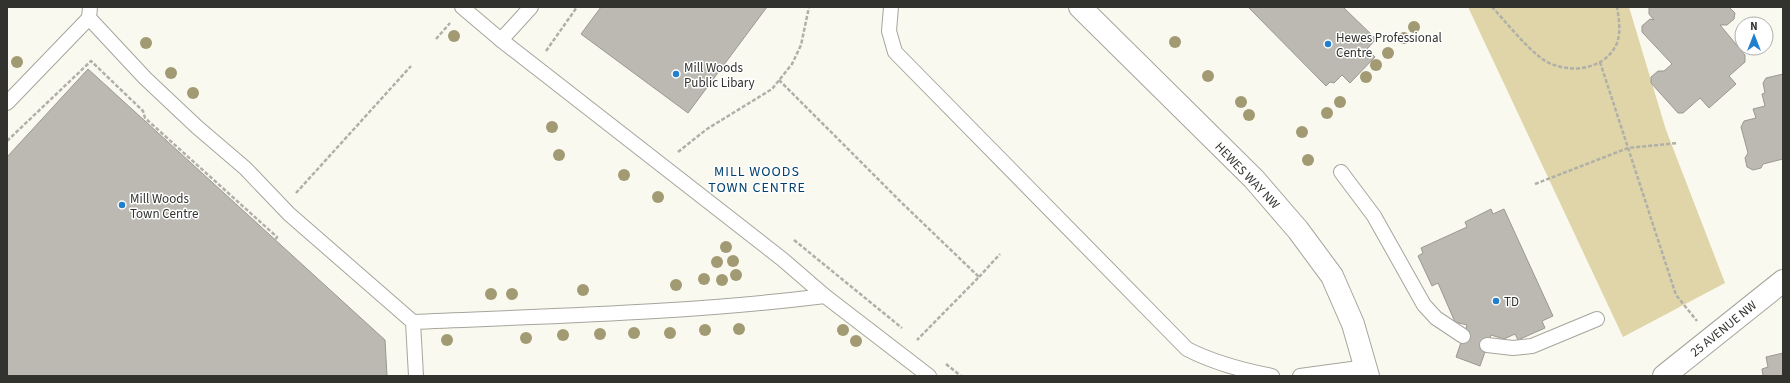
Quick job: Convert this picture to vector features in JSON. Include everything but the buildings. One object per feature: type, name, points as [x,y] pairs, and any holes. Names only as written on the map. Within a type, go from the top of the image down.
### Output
[{"type":"street","name":"HEWES WAY NW","points":[[1080,7],[1254,179],[1298,230],[1332,276],[1353,324],[1367,372]]},
{"type":"street","name":"25 AVENUE NW","points":[[1664,376],[1783,281]]},
{"type":"lane","points":[[462,7],[501,40],[782,258],[825,296],[929,376]]},
{"type":"lane","points":[[501,40],[531,7]]},
{"type":"lane","points":[[891,7],[889,31],[895,52],[1187,349],[1212,361],[1241,370],[1272,376]]},
{"type":"lane","points":[[7,103],[90,13],[145,78],[197,127],[245,168],[289,214],[413,322],[640,312],[755,304],[825,296]]},
{"type":"lane","points":[[1341,172],[1374,216],[1424,305],[1436,318],[1463,336]]},
{"type":"lane","points":[[1487,345],[1513,348],[1532,346],[1597,319]]},
{"type":"lane","points":[[413,322],[416,376]]},
{"type":"lane","points":[[1300,376],[1367,372]]},
{"type":"path","points":[[674,155],[707,129],[772,89],[792,64],[801,45],[809,7]]},
{"type":"path","points":[[1492,7],[1541,58],[1558,66],[1573,68],[1588,67],[1600,62],[1608,56],[1620,34],[1617,7]]},
{"type":"path","points":[[436,39],[453,20]]},
{"type":"path","points":[[7,141],[91,61],[143,111],[146,118],[277,237],[275,240]]},
{"type":"path","points":[[1600,62],[1676,295],[1711,338]]},
{"type":"path","points":[[294,195],[411,66]]},
{"type":"path","points":[[779,80],[903,204],[979,277]]},
{"type":"path","points":[[1535,184],[1628,148],[1678,143]]},
{"type":"path","points":[[792,239],[905,330]]},
{"type":"path","points":[[911,335],[917,340],[1000,254]]},
{"type":"shaded area","points":[[1468,7],[1629,7],[1666,130],[1725,283],[1623,337]]},
{"type":"place","name":"Hewes Professional Centre","points":[[1328,44]]},
{"type":"place","name":"Mill Woods Public Libary","points":[[676,74]]},
{"type":"place","name":"Mill Woods Town Centre","points":[[122,205]]},
{"type":"place","name":"TD","points":[[1496,301]]},
{"type":"district","name":"MILL WOODS TOWN CENTRE","points":[[757,180]]}]
